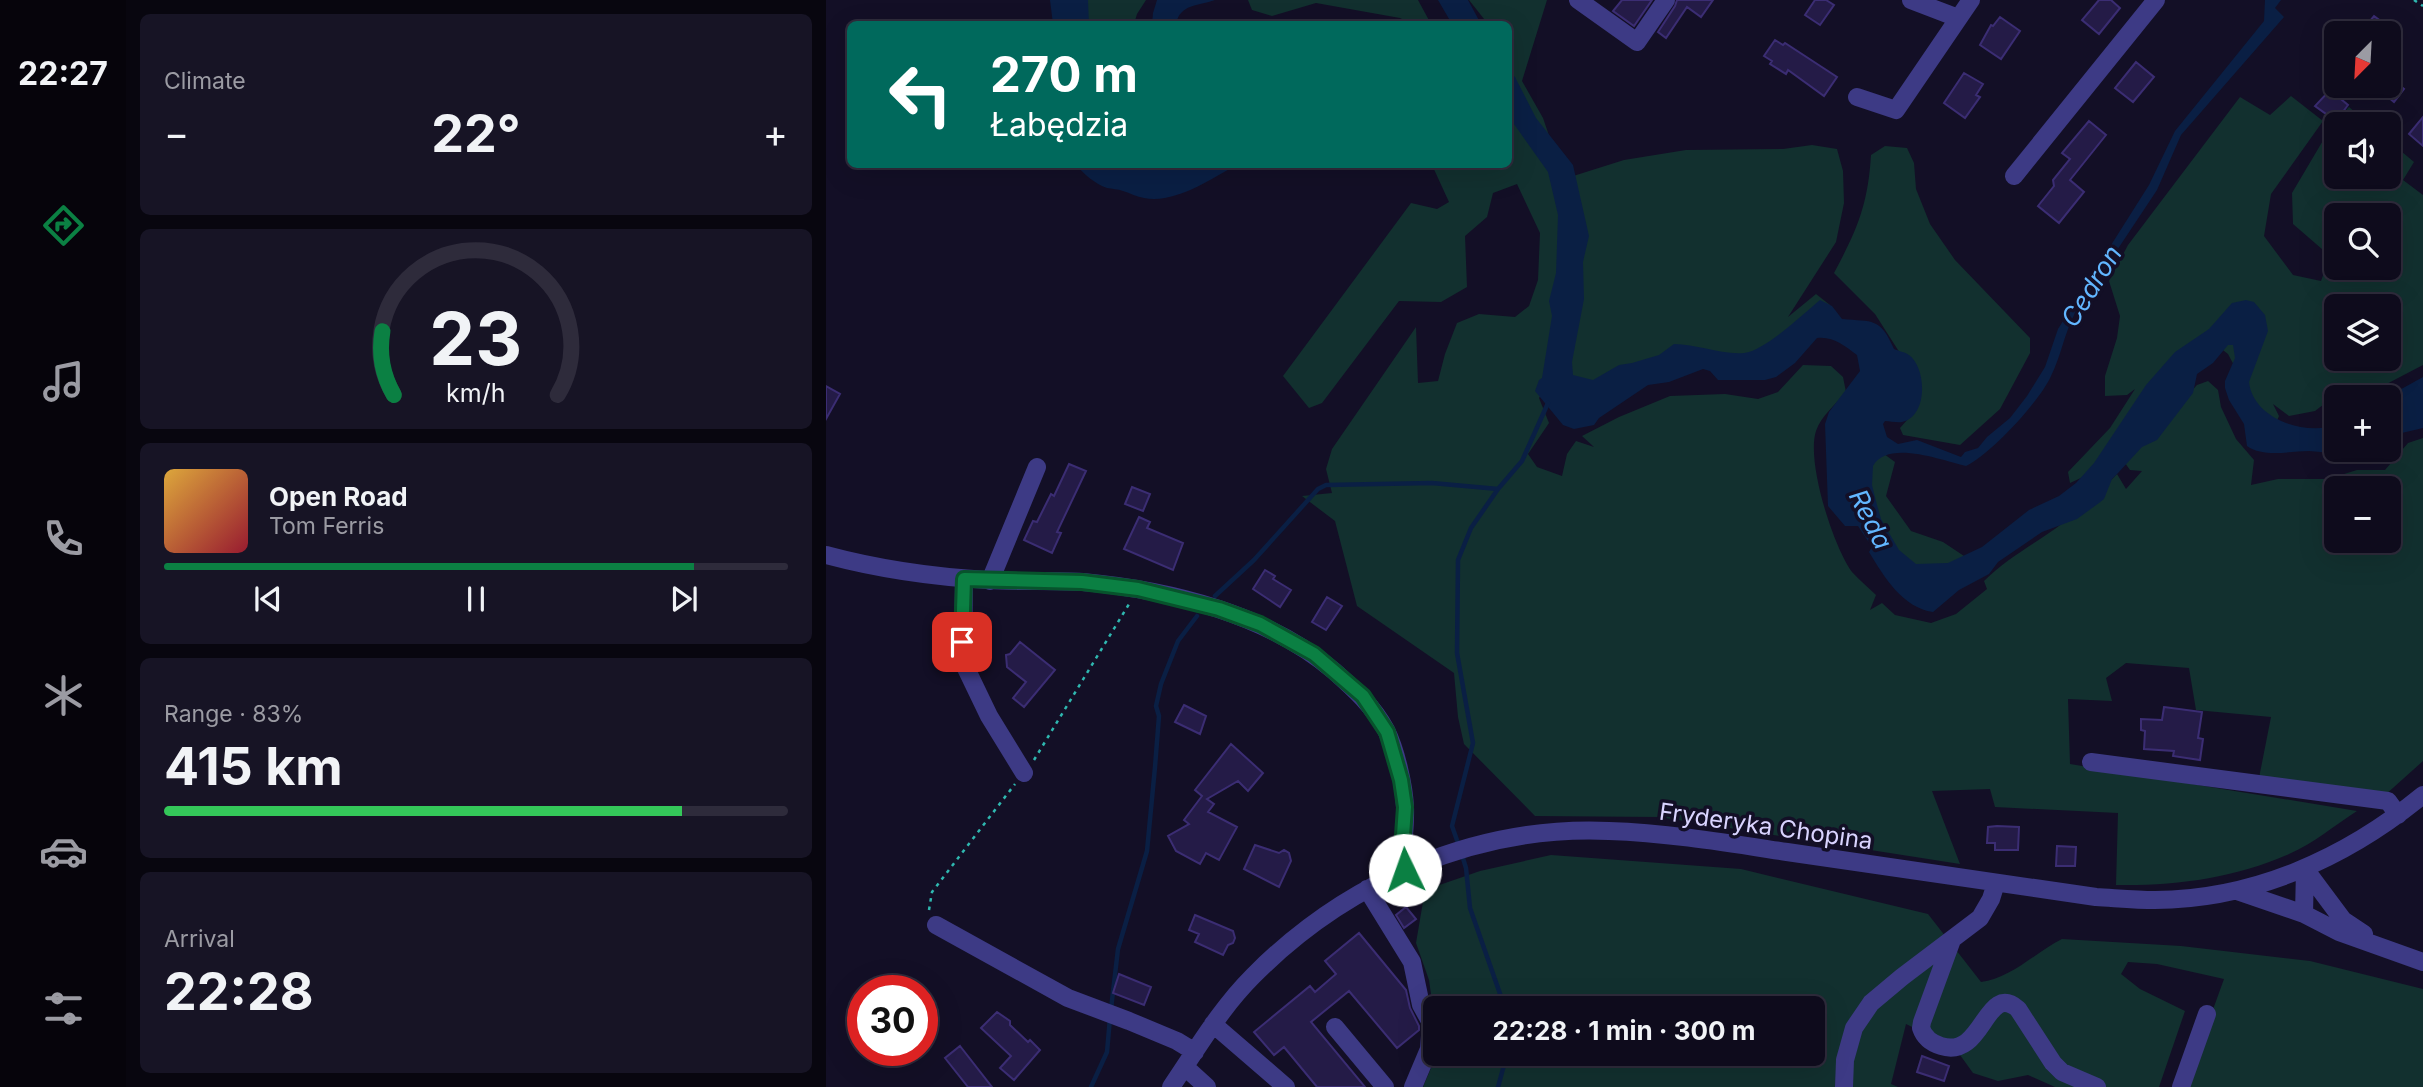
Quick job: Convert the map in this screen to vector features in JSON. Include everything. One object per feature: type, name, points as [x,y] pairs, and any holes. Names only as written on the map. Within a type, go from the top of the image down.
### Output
[{"type":"street","points":[[1578,0],[1602,7],[1637,42],[1665,0]]},
{"type":"street","points":[[1911,0],[1958,18]]},
{"type":"street","points":[[1857,97],[1896,110],[1970,0]]},
{"type":"street","points":[[2014,176],[2156,0]]},
{"type":"street","points":[[990,581],[1037,467]]},
{"type":"street","points":[[826,555],[852,562],[964,579],[1082,582],[1138,589],[1219,609],[1260,624],[1314,654],[1363,696],[1387,732],[1401,780],[1405,807],[1402,850],[1405,870]]},
{"type":"street","points":[[964,579],[963,662],[989,716],[1024,774]]},
{"type":"street","points":[[2091,762],[2388,801],[2398,815]]},
{"type":"street","name":"Fryderyka Chopina","points":[[1171,1087],[1213,1024],[1252,977],[1289,943],[1329,912],[1405,870],[1490,840],[1532,834],[1608,831],[1696,839],[2096,897],[2154,900],[2205,897],[2238,891],[2305,869],[2347,848],[2398,815],[2423,795]]},
{"type":"street","points":[[2304,914],[2305,869]]},
{"type":"street","points":[[2305,869],[2343,920],[2381,946]]},
{"type":"street","points":[[1844,1087],[1845,1060],[1854,1028],[1871,1003],[1980,918],[1991,900],[1996,883]]},
{"type":"street","points":[[1367,890],[1412,962],[1421,1005],[1431,1023],[1429,1049],[1413,1087]]},
{"type":"street","points":[[2238,891],[2304,914],[2339,932],[2423,962]]},
{"type":"street","points":[[936,925],[1068,998],[1177,1041],[1195,1052]]},
{"type":"street","points":[[1952,940],[1922,1022],[1923,1034],[1942,1046],[1960,1047],[1975,1035],[1991,1009],[2001,1004],[2010,1004],[2018,1009],[2053,1063],[2071,1082],[2097,1087]]},
{"type":"street","points":[[2181,1087],[2207,1014]]},
{"type":"street","points":[[1213,1024],[1286,1087]]},
{"type":"street","points":[[1335,1027],[1385,1087]]},
{"type":"street","points":[[1185,1067],[1207,1087]]},
{"type":"path","points":[[2414,0],[2423,6]]},
{"type":"green space","points":[[1077,0],[1146,0],[1135,21],[1087,21]]},
{"type":"green space","points":[[1248,0],[1418,0],[1429,21],[1406,21],[1316,3],[1272,16],[1252,10]]},
{"type":"green space","points":[[1469,0],[1547,0],[1522,81],[1543,118],[1558,162],[1567,178],[1624,160],[1686,150],[1783,149],[1812,145],[1837,149],[1843,171],[1844,203],[1836,242],[1788,317],[1816,294],[1830,305],[1783,346],[1592,388],[1553,378],[1539,398],[1549,423],[1528,454],[1537,467],[1562,476],[1567,454],[1576,441],[1594,447],[1582,436],[1670,396],[1725,394],[1758,399],[1778,392],[1803,365],[1831,366],[1843,377],[1846,392],[1821,420],[1814,445],[1818,482],[1837,543],[1852,572],[1876,595],[1870,610],[1882,603],[1895,615],[1931,623],[1956,614],[1987,589],[1984,581],[1991,574],[2074,514],[2117,474],[2126,489],[2142,471],[2130,470],[2125,463],[2197,385],[2208,381],[2218,390],[2221,407],[2236,439],[2254,460],[2251,485],[2278,479],[2324,479],[2324,553],[2401,553],[2401,476],[2338,476],[2357,470],[2385,470],[2392,462],[2401,462],[2401,451],[2408,443],[2423,438],[2423,761],[2384,796],[2259,778],[2271,717],[2196,710],[2189,668],[2126,663],[2106,678],[2112,701],[2068,699],[2070,764],[2357,811],[2307,845],[2268,862],[2204,879],[2138,885],[2116,885],[2118,813],[1995,807],[1990,789],[1932,791],[1960,864],[1659,817],[1535,816],[1464,744],[1458,717],[1454,673],[1357,606],[1335,521],[1302,496],[1332,493],[1326,469],[1332,449],[1416,327],[1418,383],[1438,381],[1457,323],[1479,314],[1515,317],[1529,306],[1538,280],[1540,233],[1517,184],[1493,193],[1487,217],[1465,236],[1467,287],[1441,302],[1399,301],[1322,403],[1309,408],[1283,376],[1411,203],[1437,209],[1449,202],[1433,168],[1512,168],[1512,21],[1486,21]]},
{"type":"green space","points":[[2291,96],[2323,121],[2271,194],[2264,236],[2293,275],[2321,281],[2324,273],[2324,280],[2401,280],[2401,203],[2324,203],[2324,251],[2293,224],[2292,193],[2324,139],[2324,189],[2401,189],[2401,151],[2414,162],[2403,180],[2423,195],[2423,365],[2385,385],[2324,385],[2324,404],[2315,411],[2289,416],[2273,404],[2279,416],[2275,425],[2260,415],[2228,354],[2215,344],[2083,477],[2070,483],[2068,472],[2110,428],[2135,389],[2127,395],[2105,396],[2105,376],[2117,338],[2120,316],[2109,281],[2128,245],[2240,97],[2270,115]]},
{"type":"green space","points":[[1885,146],[1907,148],[1914,163],[1916,189],[1930,224],[1955,260],[2030,338],[2030,353],[2000,409],[1960,445],[1903,435],[1900,428],[1916,410],[1921,386],[1875,314],[1834,273],[1860,217],[1871,155]]},
{"type":"green space","points":[[1862,438],[1895,462],[1886,496],[1911,531],[1943,542],[1964,556],[1950,575],[1902,585],[1845,458]]},
{"type":"green space","points":[[1551,855],[1741,869],[1928,914],[1981,982],[2013,971],[2062,939],[2181,946],[2310,961],[2423,989],[2423,1087],[2185,1087],[2224,979],[2157,964],[2128,962],[2121,974],[2140,989],[2185,1011],[2159,1087],[2055,1087],[2028,1075],[1998,1081],[1973,1073],[1955,1048],[1906,1024],[1891,1084],[1898,1087],[1423,1087],[1432,1066],[1825,1066],[1825,996],[1431,996],[1429,980],[1416,943],[1425,890],[1480,871]]},
{"type":"water","points":[[1050,0],[1088,0],[1089,21],[1053,21]]},
{"type":"water","points":[[1157,0],[1215,0],[1186,9],[1177,21],[1152,21]]},
{"type":"water","points":[[1438,0],[1468,0],[1479,21],[1450,21]]},
{"type":"water","points":[[2265,0],[2281,0],[2275,8],[2284,17],[2181,135],[2157,190],[2074,315],[2051,376],[2026,413],[1988,451],[1966,466],[1917,454],[1891,454],[1880,458],[1873,466],[1872,485],[1881,519],[1899,550],[1916,564],[1948,563],[1982,547],[2029,510],[2059,496],[2076,483],[2094,463],[2146,385],[2175,352],[2209,329],[2232,303],[2246,300],[2254,302],[2265,315],[2268,331],[2249,382],[2253,395],[2260,406],[2282,422],[2324,428],[2324,452],[2269,453],[2247,446],[2244,424],[2225,388],[2225,381],[2235,358],[2233,345],[2228,345],[2213,363],[2197,374],[2193,393],[2157,440],[2142,447],[2112,479],[2104,499],[2077,519],[2042,532],[1998,562],[1989,574],[1959,590],[1933,612],[1912,604],[1895,590],[1869,552],[1872,547],[1858,526],[1845,526],[1828,506],[1825,424],[1829,412],[1860,371],[1857,355],[1838,342],[1817,338],[1795,363],[1776,377],[1765,380],[1718,380],[1710,371],[1703,369],[1669,382],[1648,385],[1599,418],[1594,425],[1574,429],[1563,425],[1535,391],[1542,378],[1552,316],[1549,301],[1556,273],[1558,215],[1548,172],[1512,121],[1512,74],[1536,118],[1573,165],[1589,236],[1583,262],[1584,299],[1572,362],[1573,375],[1593,380],[1619,365],[1659,355],[1674,344],[1744,353],[1763,345],[1784,331],[1820,300],[1832,306],[1842,319],[1868,321],[1880,326],[1894,349],[1907,354],[1915,361],[1922,381],[1917,411],[1911,418],[1900,422],[1885,421],[1883,424],[1887,437],[1898,444],[1917,440],[1961,457],[1965,452],[1978,448],[2010,418],[2027,396],[2045,367],[2058,329],[2149,185],[2175,131],[2264,21]]},
{"type":"water","points":[[1079,168],[1231,168],[1180,194],[1156,199],[1107,188]]},
{"type":"water","points":[[2423,377],[2423,428],[2401,433],[2401,389]]},
{"type":"building","points":[[1622,0],[1652,0],[1634,26],[1613,11]]},
{"type":"building","points":[[1677,0],[1713,0],[1701,17],[1687,7],[1666,38],[1658,32]]},
{"type":"building","points":[[1815,0],[1826,0],[1834,5],[1820,25],[1805,15]]},
{"type":"building","points":[[2099,0],[2111,0],[2120,8],[2099,34],[2082,20]]},
{"type":"building","points":[[2000,17],[2020,31],[2001,59],[1980,45],[1991,25]]},
{"type":"building","points":[[1775,40],[1783,45],[1785,43],[1837,77],[1824,96],[1788,70],[1786,74],[1770,64],[1772,61],[1764,56]]},
{"type":"building","points":[[2136,62],[2154,77],[2133,102],[2115,88]]},
{"type":"building","points":[[1964,73],[1983,84],[1976,95],[1980,97],[1965,118],[1944,103]]},
{"type":"building","points":[[2324,96],[2340,98],[2348,105],[2343,112],[2324,112],[2315,106]]},
{"type":"building","points":[[2423,117],[2423,146],[2409,134]]},
{"type":"building","points":[[2089,121],[2106,135],[2070,180],[2084,192],[2059,223],[2038,206],[2054,186],[2053,180],[2070,159],[2062,153]]},
{"type":"building","points":[[826,386],[840,394],[826,419]]},
{"type":"building","points":[[1069,464],[1086,471],[1057,532],[1061,533],[1052,553],[1024,540],[1051,494],[1054,496]]},
{"type":"building","points":[[1132,487],[1150,494],[1143,511],[1125,504]]},
{"type":"building","points":[[1139,517],[1150,522],[1147,528],[1183,543],[1173,570],[1124,549]]},
{"type":"building","points":[[1265,570],[1275,576],[1273,579],[1291,590],[1280,607],[1253,589]]},
{"type":"building","points":[[1327,597],[1342,606],[1326,630],[1312,622]]},
{"type":"building","points":[[1020,642],[1055,670],[1024,707],[1013,698],[1026,682],[1007,667],[1006,655]]},
{"type":"building","points":[[1184,705],[1206,716],[1200,734],[1175,722]]},
{"type":"building","points":[[2164,707],[2202,712],[2198,738],[2203,739],[2200,760],[2173,756],[2174,751],[2144,749],[2145,731],[2141,730],[2141,719],[2162,720]]},
{"type":"building","points":[[1231,744],[1263,773],[1248,791],[1238,781],[1207,799],[1214,804],[1208,812],[1237,827],[1219,860],[1206,853],[1200,864],[1176,851],[1168,836],[1189,824],[1184,820],[1202,796],[1195,790]]},
{"type":"building","points":[[1988,827],[2019,827],[2018,850],[1995,850],[1995,843],[1987,843]]},
{"type":"building","points":[[1255,845],[1279,853],[1284,850],[1289,853],[1291,861],[1279,887],[1244,869]]},
{"type":"building","points":[[2057,846],[2076,847],[2075,866],[2056,866]]},
{"type":"building","points":[[1406,907],[1416,919],[1404,928],[1396,915]]},
{"type":"building","points":[[1195,915],[1233,931],[1233,943],[1228,945],[1223,955],[1195,942],[1199,934],[1189,930]]},
{"type":"building","points":[[1359,933],[1406,990],[1419,1030],[1397,1048],[1349,991],[1311,1022],[1365,1087],[1317,1087],[1284,1047],[1274,1055],[1254,1032],[1310,986],[1315,992],[1336,974],[1325,961]]},
{"type":"building","points":[[1119,974],[1151,987],[1144,1005],[1113,993]]},
{"type":"building","points":[[997,1012],[1040,1050],[1014,1080],[1000,1068],[1011,1056],[981,1028]]},
{"type":"building","points":[[960,1046],[992,1087],[968,1087],[945,1058]]},
{"type":"building","points":[[1922,1056],[1949,1066],[1944,1081],[1917,1072]]},
{"type":"waterway","points":[[1459,846],[1452,826],[1473,743],[1457,653],[1458,560],[1471,528],[1498,489],[1522,461],[1548,403]]},
{"type":"waterway","points":[[1215,596],[1254,560],[1318,489],[1326,485],[1432,483],[1498,489]]},
{"type":"waterway","points":[[1111,1009],[1118,949],[1147,851],[1159,716],[1156,706],[1161,684],[1178,641],[1197,616]]},
{"type":"waterway","points":[[1462,855],[1470,908],[1501,996]]},
{"type":"waterway","points":[[1091,1087],[1107,1052],[1110,1018]]},
{"type":"waterway","points":[[1498,1087],[1504,1066]]},
{"type":"route","points":[[962,642],[964,579],[1082,582],[1138,589],[1219,609],[1260,624],[1314,654],[1363,696],[1387,732],[1401,780],[1405,807],[1402,850],[1405,870]]},
{"type":"water label","name":"Cedron","points":[[2091,286]]},
{"type":"water label","name":"Reda","points":[[1871,519]]}]
